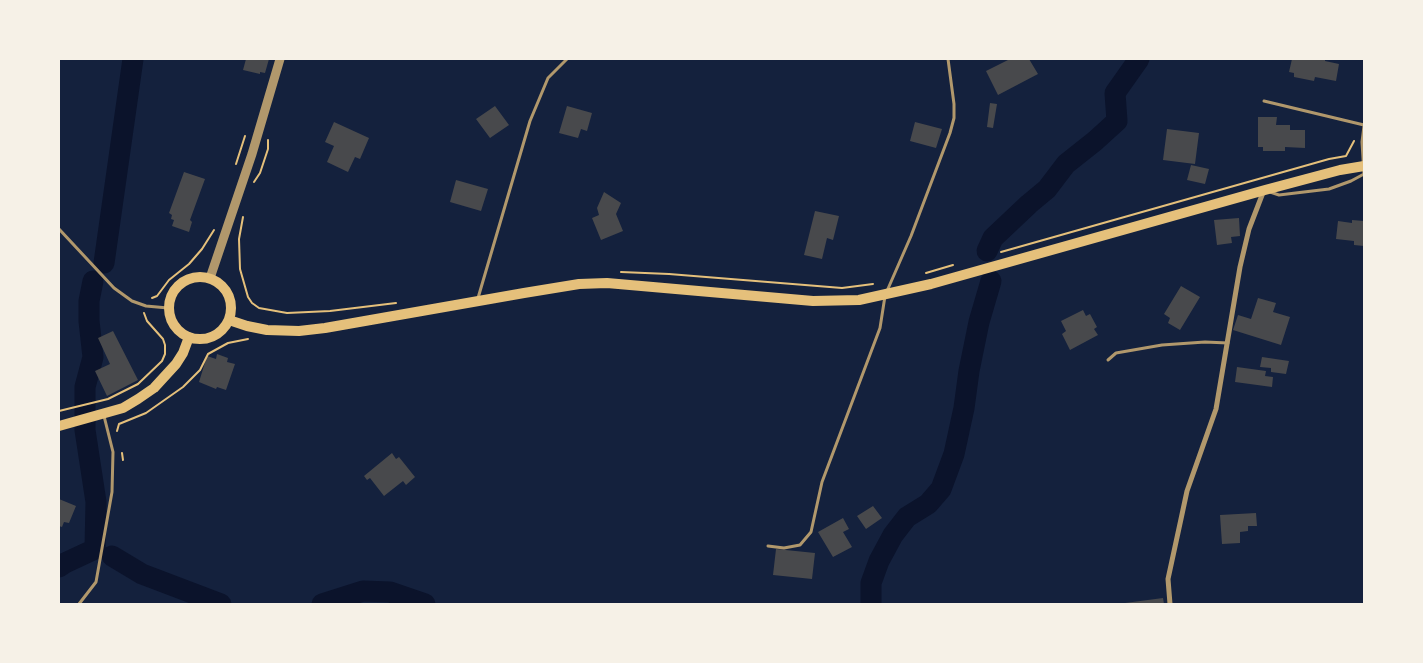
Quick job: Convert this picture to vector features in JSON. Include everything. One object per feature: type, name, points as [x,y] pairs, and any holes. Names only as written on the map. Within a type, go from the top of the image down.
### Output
[{"type":"main road","points":[[229,320],[267,330],[299,331],[326,328],[579,284],[607,283],[813,301],[859,300],[931,284],[1265,190],[1340,170],[1364,166]]},
{"type":"main road","points":[[200,276],[210,278],[224,288],[228,295],[231,303],[229,320],[224,328],[208,338],[198,339],[180,333],[174,326],[168,308],[174,289],[190,278],[200,276]]},
{"type":"main road","points":[[59,426],[123,408],[154,388],[176,364],[183,353],[189,337]]},
{"type":"street","points":[[210,278],[252,154],[280,59]]},
{"type":"street","points":[[1170,604],[1168,579],[1187,492],[1216,409],[1240,267],[1249,229],[1265,190]]},
{"type":"lane","points":[[477,301],[530,120],[548,78],[567,59]]},
{"type":"lane","points":[[768,546],[784,548],[800,545],[811,532],[822,482],[880,328],[885,295],[911,236],[950,133],[954,104],[948,59]]},
{"type":"lane","points":[[1264,101],[1364,125],[1362,142],[1364,174],[1329,189],[1279,195],[1265,190]]},
{"type":"lane","points":[[59,229],[114,288],[132,301],[146,306],[168,308]]},
{"type":"lane","points":[[1108,360],[1116,353],[1162,345],[1205,342],[1228,343]]},
{"type":"lane","points":[[79,604],[96,582],[112,492],[113,452],[98,415]]},
{"type":"path","points":[[235,168],[246,132]]},
{"type":"path","points":[[251,188],[260,173],[268,149],[268,137]]},
{"type":"path","points":[[1000,252],[1320,161],[1346,156],[1354,141],[1362,142]]},
{"type":"path","points":[[244,212],[239,238],[240,269],[248,297],[259,308],[286,313],[321,312],[396,303]]},
{"type":"path","points":[[59,411],[108,399],[138,384],[162,361],[165,354],[163,339],[147,321],[143,312],[149,298],[157,296],[172,276],[189,264],[202,249],[214,230]]},
{"type":"path","points":[[925,273],[959,264]]},
{"type":"path","points":[[615,272],[670,274],[842,288],[891,282]]},
{"type":"path","points":[[116,434],[119,424],[146,413],[193,379],[208,354],[228,343],[245,338],[253,339]]},
{"type":"path","points":[[121,452],[124,460]]},
{"type":"building","points":[[246,59],[269,59],[265,73],[260,72],[260,74],[243,70]]},
{"type":"building","points":[[1010,59],[1029,59],[1038,74],[998,95],[986,71]]},
{"type":"building","points":[[1292,59],[1325,59],[1325,61],[1339,64],[1336,81],[1315,77],[1314,81],[1294,77],[1294,73],[1289,72]]},
{"type":"building","points":[[990,103],[997,104],[993,128],[987,127]]},
{"type":"building","points":[[495,106],[509,125],[490,138],[476,119]]},
{"type":"building","points":[[567,106],[592,113],[587,131],[581,129],[578,138],[559,133]]},
{"type":"building","points":[[1258,117],[1277,117],[1276,125],[1290,125],[1290,130],[1305,130],[1305,148],[1285,147],[1285,151],[1263,151],[1263,147],[1258,147]]},
{"type":"building","points":[[334,122],[369,138],[360,159],[355,157],[348,172],[327,162],[334,146],[325,142]]},
{"type":"building","points":[[915,122],[942,129],[936,148],[910,141]]},
{"type":"building","points":[[1167,129],[1199,133],[1195,164],[1163,160]]},
{"type":"building","points":[[1191,165],[1209,169],[1205,184],[1187,180]]},
{"type":"building","points":[[184,172],[205,179],[190,220],[192,222],[189,232],[172,226],[174,220],[171,219],[172,215],[169,213]]},
{"type":"building","points":[[456,180],[488,189],[481,211],[450,202]]},
{"type":"building","points":[[604,192],[621,203],[616,214],[623,231],[601,240],[592,218],[599,215],[597,208]]},
{"type":"building","points":[[815,211],[839,216],[833,240],[827,238],[822,259],[804,255]]},
{"type":"building","points":[[1239,218],[1240,236],[1231,237],[1232,243],[1217,245],[1214,220]]},
{"type":"building","points":[[1352,220],[1364,221],[1364,246],[1354,245],[1354,241],[1336,239],[1338,221],[1352,223]]},
{"type":"building","points":[[1181,286],[1200,297],[1180,330],[1168,323],[1170,318],[1164,314]]},
{"type":"building","points":[[1258,298],[1276,303],[1273,312],[1290,317],[1281,345],[1233,330],[1238,315],[1251,319]]},
{"type":"building","points":[[1083,310],[1086,316],[1090,314],[1097,327],[1094,329],[1098,335],[1070,350],[1062,334],[1066,331],[1061,321]]},
{"type":"building","points":[[113,331],[138,380],[107,396],[95,371],[110,364],[98,338]]},
{"type":"building","points":[[217,354],[228,358],[227,362],[235,364],[226,390],[217,387],[216,389],[199,382],[207,356],[216,359]]},
{"type":"building","points":[[1262,357],[1289,361],[1286,374],[1271,372],[1271,368],[1260,367]]},
{"type":"building","points":[[1237,367],[1266,371],[1265,376],[1273,377],[1272,387],[1235,382]]},
{"type":"building","points":[[392,453],[396,459],[399,457],[415,477],[406,485],[403,481],[384,496],[370,478],[367,480],[364,476]]},
{"type":"building","points":[[59,499],[76,506],[69,523],[64,522],[62,527],[59,526]]},
{"type":"building","points":[[873,506],[882,518],[866,529],[857,516]]},
{"type":"building","points":[[1256,513],[1257,526],[1248,526],[1248,531],[1240,532],[1240,543],[1222,544],[1220,515]]},
{"type":"building","points":[[843,518],[849,529],[843,532],[852,547],[833,557],[818,532]]},
{"type":"building","points":[[776,549],[815,553],[812,579],[773,575]]},
{"type":"building","points":[[1163,598],[1164,604],[1125,604],[1125,603]]},
{"type":"waterway","points":[[104,263],[133,59]]},
{"type":"waterway","points":[[987,251],[993,238],[1047,189],[1066,164],[1117,121],[1115,93],[1139,59]]},
{"type":"waterway","points":[[93,281],[89,301],[93,357],[85,387],[85,430],[96,502],[95,549]]},
{"type":"waterway","points":[[871,604],[871,583],[879,561],[893,535],[907,517],[928,504],[941,489],[954,454],[979,322],[991,281]]},
{"type":"waterway","points":[[59,567],[95,549]]},
{"type":"waterway","points":[[112,556],[142,574],[221,604]]},
{"type":"waterway","points":[[322,604],[363,591],[390,592],[425,604]]}]
